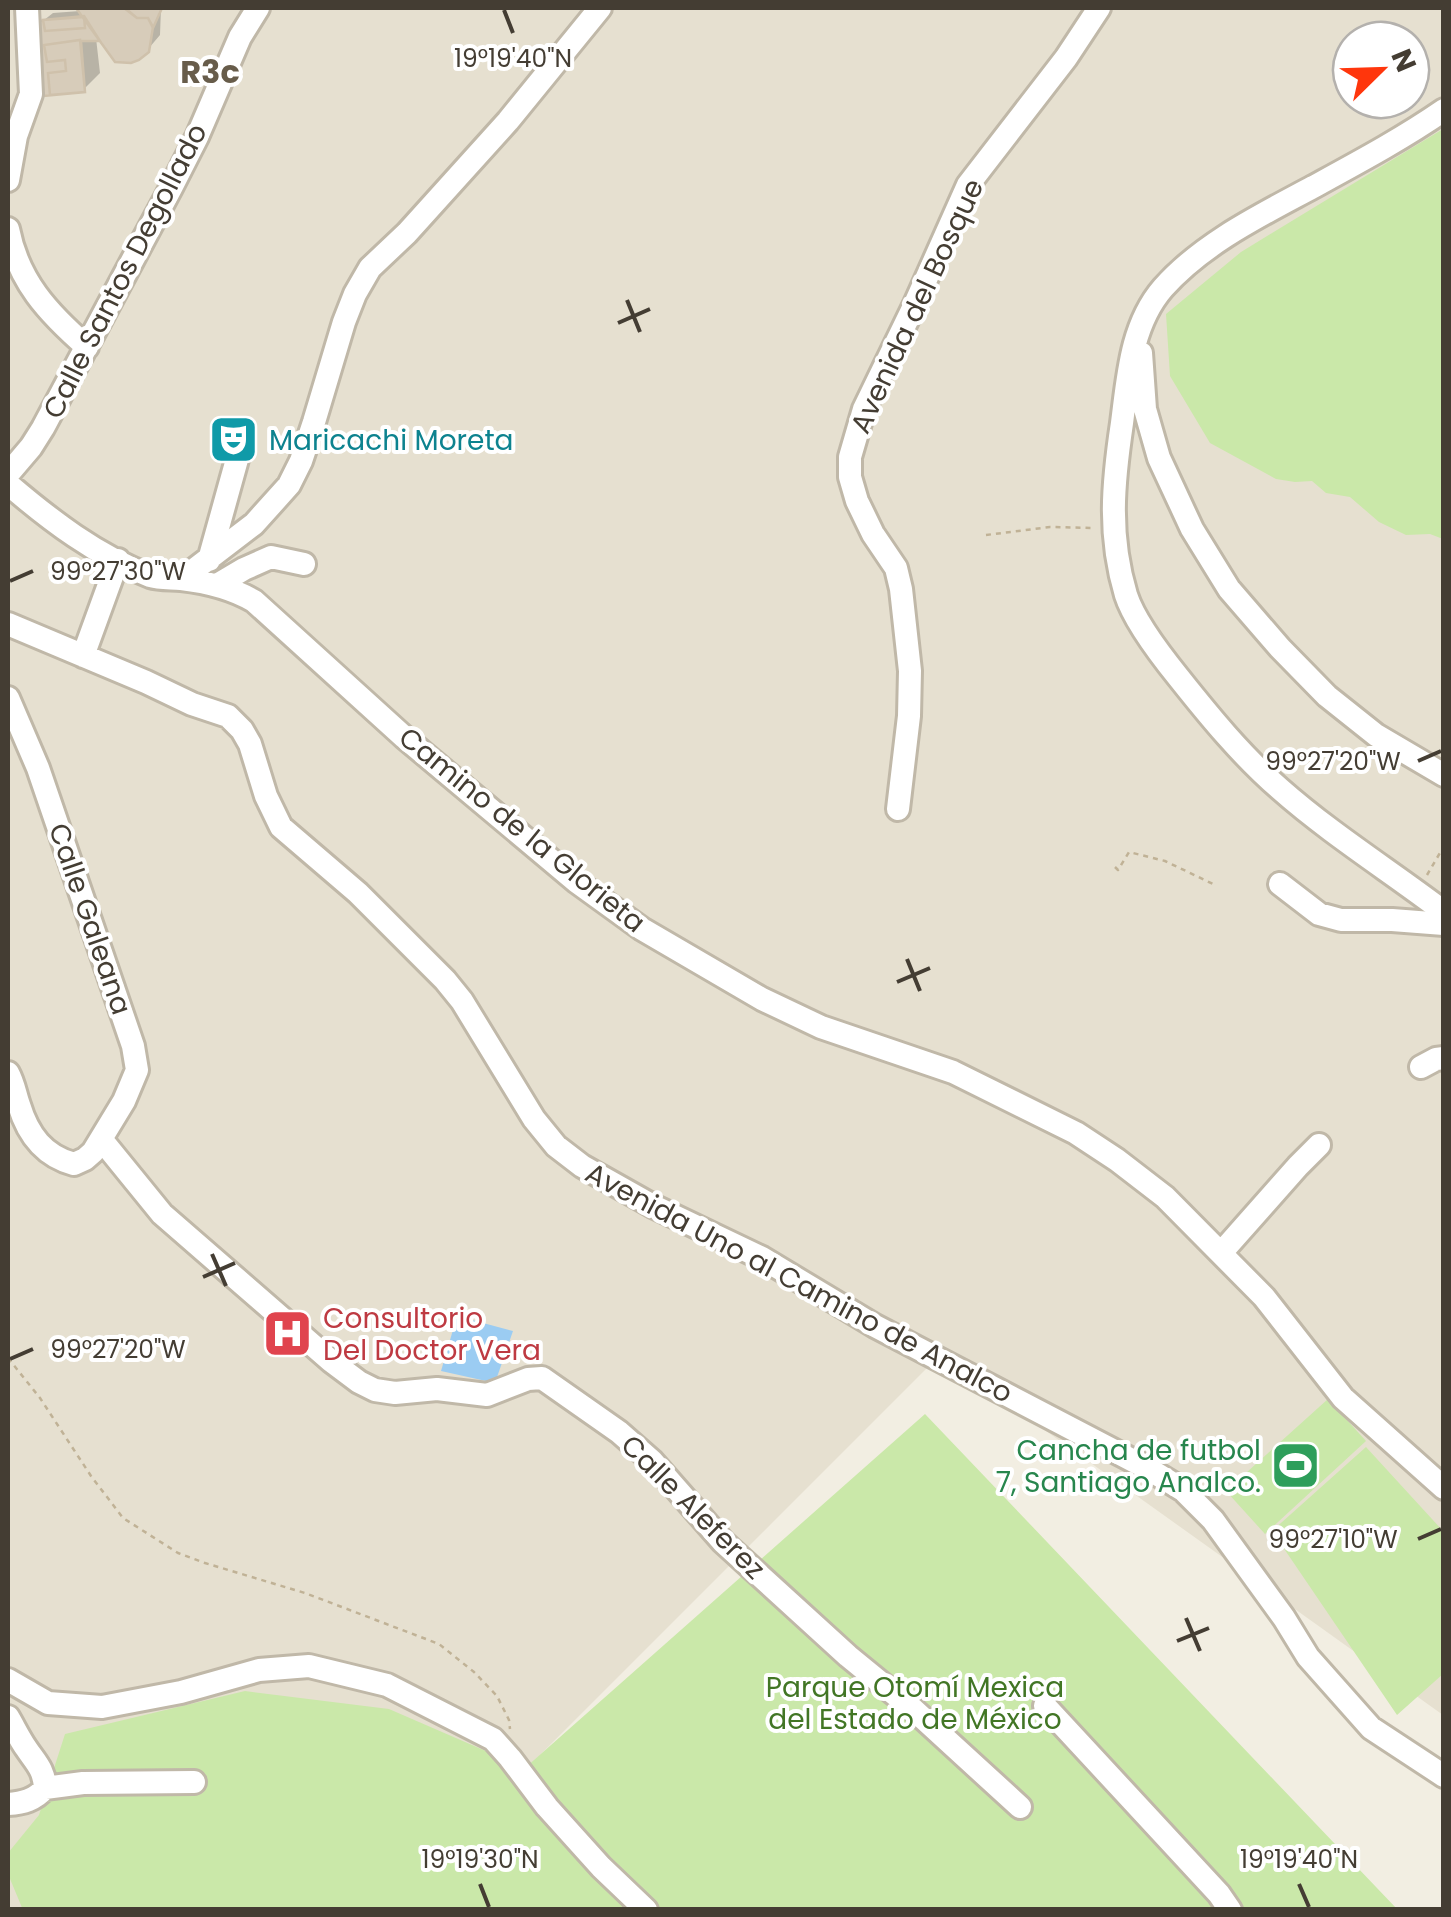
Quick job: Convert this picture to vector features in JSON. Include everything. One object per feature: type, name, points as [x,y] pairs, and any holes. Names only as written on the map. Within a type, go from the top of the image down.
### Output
[{"type":"street","points":[[8,180],[16,136],[30,94],[27,8]]},
{"type":"street","points":[[182,579],[254,524],[289,485],[310,435],[344,322],[370,268],[407,233],[508,121],[600,8]]},
{"type":"street","name":"Avenida del Bosque","points":[[898,808],[910,716],[910,671],[901,589],[896,568],[857,501],[850,477],[850,456],[864,410],[968,185],[1066,58],[1099,8]]},
{"type":"street","name":"Calle Santos Degollado","points":[[8,474],[44,428],[197,137],[254,9]]},
{"type":"street","points":[[1444,110],[1220,241],[1166,286],[1139,330],[1114,473],[1114,528],[1127,600],[1162,657],[1224,734],[1281,790],[1444,912]]},
{"type":"street","points":[[8,229],[13,256],[22,272],[56,320],[86,347]]},
{"type":"street","points":[[1139,330],[1145,408],[1158,458],[1192,529],[1229,589],[1327,696],[1376,735],[1444,774]]},
{"type":"street","points":[[208,560],[242,445]]},
{"type":"street","name":"Camino de la Glorieta","points":[[8,484],[51,521],[155,578],[217,585],[254,602],[404,737],[577,882],[642,928],[762,999],[835,1032],[953,1072],[1076,1133],[1117,1160],[1165,1197],[1264,1298],[1343,1398],[1444,1488]]},
{"type":"street","points":[[217,585],[270,557],[304,564]]},
{"type":"street","points":[[83,656],[118,560]]},
{"type":"street","name":"Avenida Uno al Camino de Analco","points":[[8,624],[228,716],[250,744],[266,796],[281,827],[358,893],[445,980],[534,1119],[556,1146],[582,1166],[653,1206],[762,1258],[875,1326],[1183,1490],[1213,1520],[1308,1657],[1345,1700],[1371,1728],[1442,1770]]},
{"type":"street","name":"Calle Galeana","points":[[8,698],[38,768],[133,1046],[137,1070],[101,1140]]},
{"type":"street","points":[[1280,884],[1319,914],[1341,920],[1444,924]]},
{"type":"street","points":[[8,1074],[26,1123],[50,1155],[74,1164],[85,1160],[101,1140]]},
{"type":"street","name":"Calle Aleferez","points":[[101,1140],[162,1214],[359,1382],[375,1390],[437,1389],[487,1395],[528,1379],[542,1378],[605,1422],[652,1461],[723,1542],[1020,1807]]},
{"type":"street","points":[[1221,1254],[1318,1146]]},
{"type":"street","points":[[8,1680],[48,1703],[102,1707],[181,1692],[260,1670],[309,1666],[386,1685],[493,1739],[547,1807],[646,1910]]},
{"type":"street","points":[[1045,1706],[1230,1910]]},
{"type":"street","points":[[8,1717],[40,1766],[45,1788],[38,1797],[8,1804]]},
{"type":"street","points":[[45,1788],[194,1782]]},
{"type":"path","points":[[986,535],[1050,527],[1114,528]]},
{"type":"path","points":[[1418,892],[1444,846]]},
{"type":"path","points":[[1115,867],[1118,870],[1129,852],[1166,862],[1213,884]]},
{"type":"path","points":[[8,1358],[123,1518],[178,1553],[205,1564],[305,1593],[439,1644],[497,1696],[509,1720],[510,1758]]},
{"type":"shaded area","points":[[8,8],[1443,8],[1443,1715],[940,1355],[525,1770],[281,1909],[8,1910]]},
{"type":"green space","points":[[1443,129],[1443,539],[1430,534],[1406,535],[1379,522],[1350,497],[1326,493],[1312,481],[1276,479],[1210,443],[1170,376],[1166,314],[1241,252]]},
{"type":"green space","name":"Cancha de futbol 7, Santiago Analco.","points":[[1328,1399],[1366,1441],[1265,1534],[1226,1491]]},
{"type":"green space","name":"Parque Otomí Mexica del Estado de México","points":[[925,1414],[1397,1909],[23,1910],[8,1874],[8,1853],[39,1815],[65,1734],[245,1691],[389,1709],[525,1768]]},
{"type":"green space","points":[[1366,1447],[1443,1531],[1443,1674],[1397,1715],[1272,1531]]},
{"type":"water","points":[[457,1316],[513,1331],[495,1383],[441,1371]]},
{"type":"building","points":[[76,8],[125,8],[137,18],[148,18],[153,27],[149,52],[131,63],[115,62]]},
{"type":"building","points":[[124,8],[162,8],[153,28],[148,18],[137,18]]},
{"type":"building","points":[[84,16],[100,41],[81,41],[85,92],[44,96],[37,23]]},
{"type":"building","points":[[84,17],[85,28],[45,31],[43,20]]},
{"type":"building","points":[[80,40],[85,92],[50,95],[48,73],[66,71],[65,60],[47,62],[44,45]]},
{"type":"place","name":"Maricachi Moreta","points":[[234,440]]},
{"type":"place","name":"Consultorio Del Doctor Vera","points":[[288,1334]]},
{"type":"place","name":"Cancha de futbol 7, Santiago Analco.","points":[[1296,1466]]},
{"type":"district","name":"R3c","points":[[210,71]]}]
